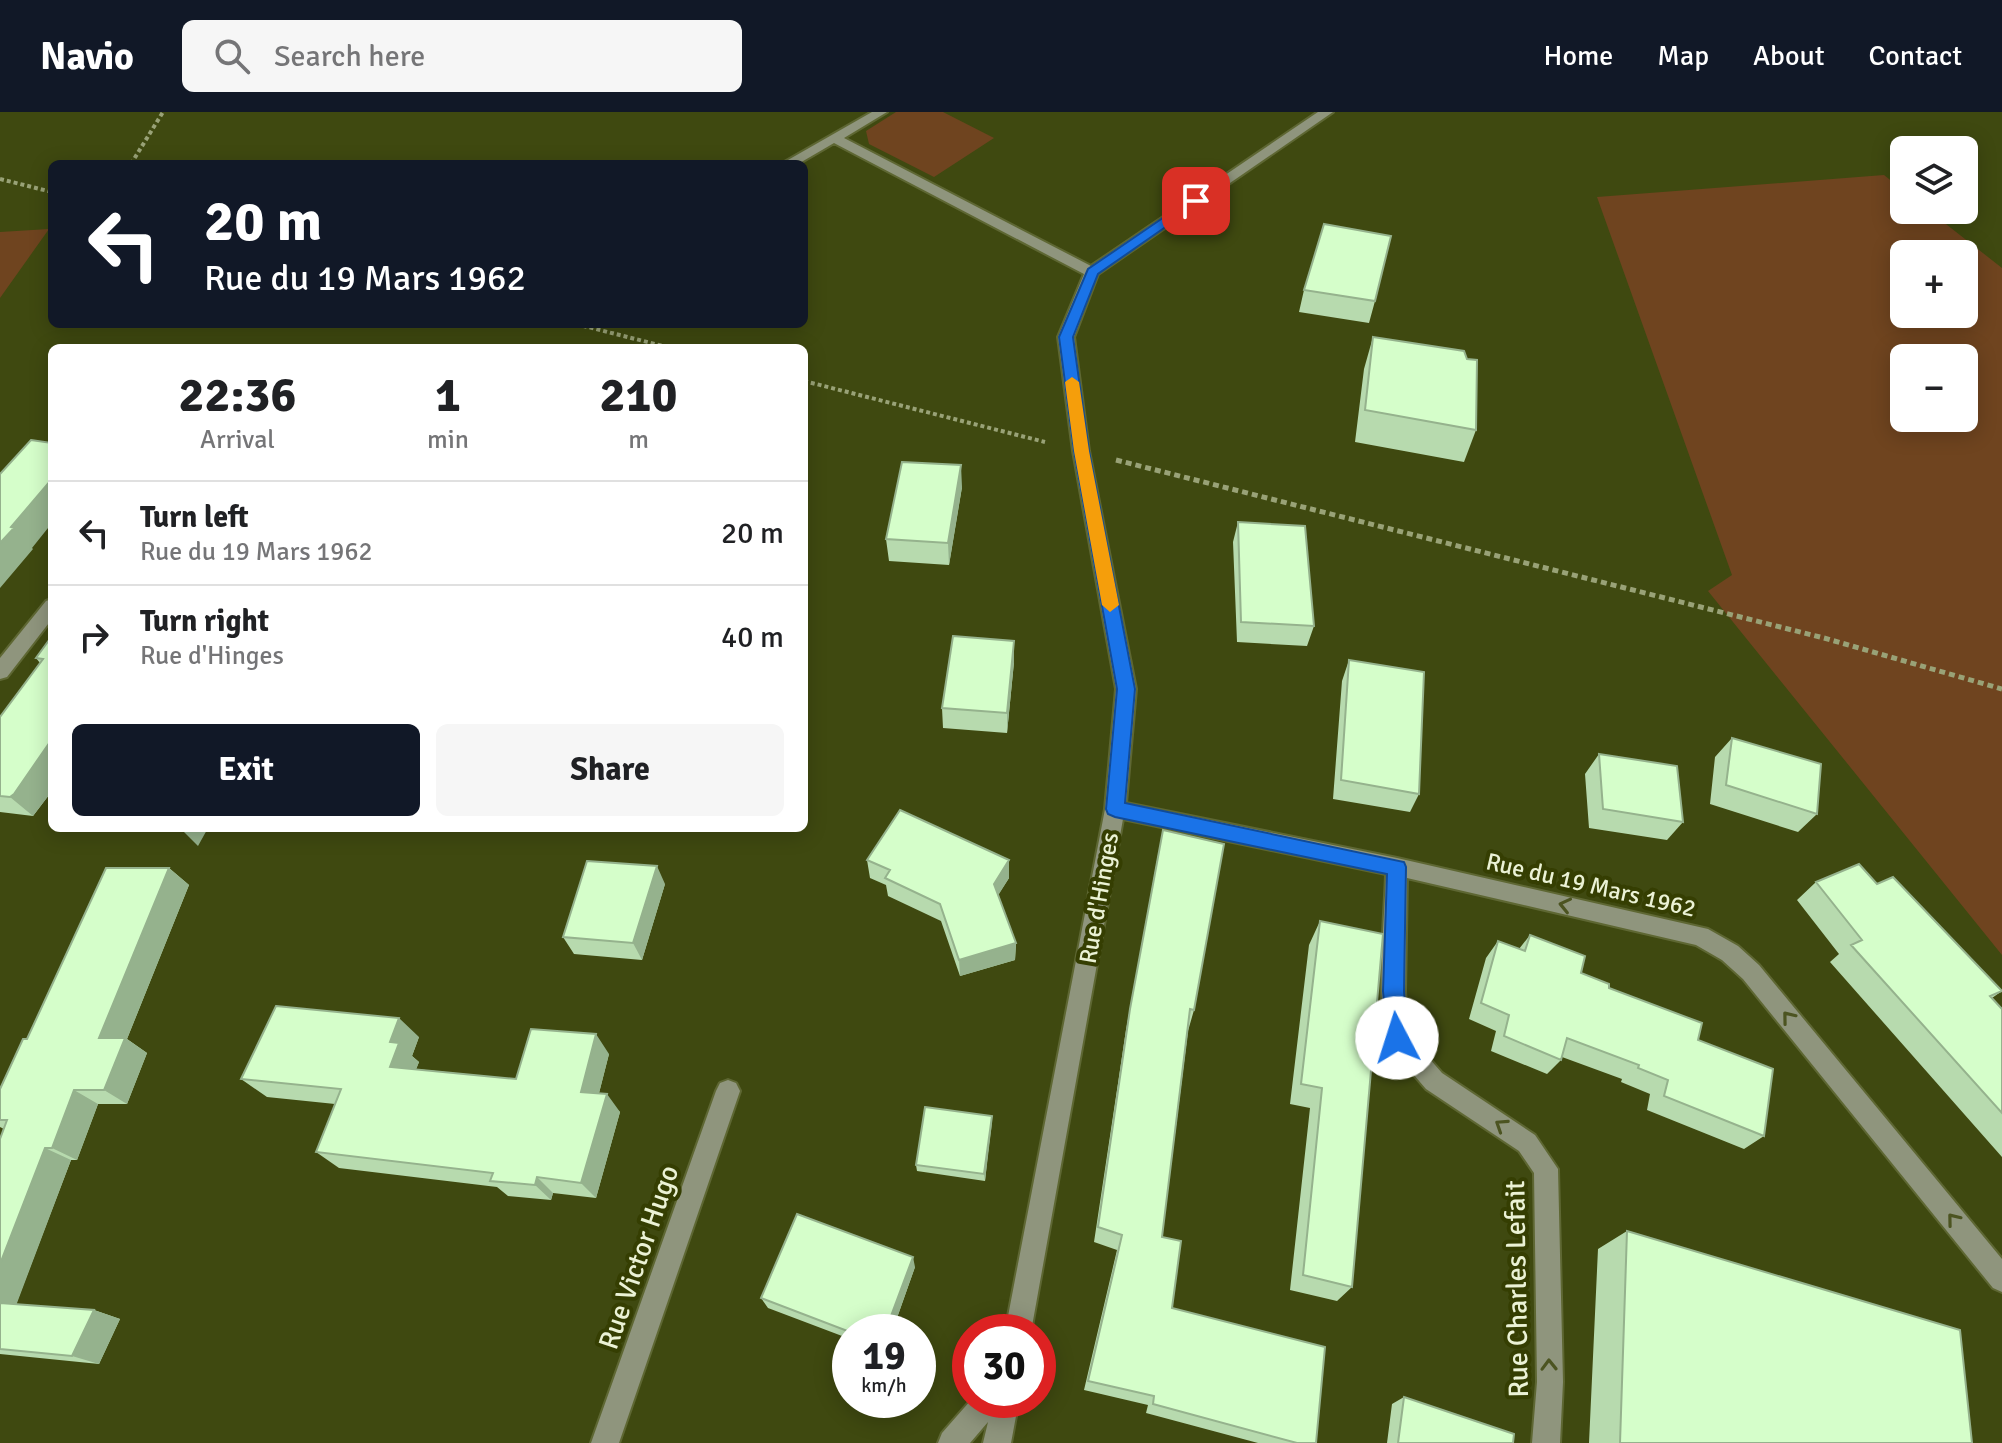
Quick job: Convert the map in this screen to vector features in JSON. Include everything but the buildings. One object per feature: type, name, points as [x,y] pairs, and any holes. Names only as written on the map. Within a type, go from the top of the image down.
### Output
[{"type":"street","points":[[795,160],[881,112]]},
{"type":"street","points":[[834,138],[1092,272],[1327,112]]},
{"type":"street","name":"Rue d'Hinges","points":[[1021,1314],[1115,809],[1126,689],[1081,451],[1066,337],[1092,272]]},
{"type":"street","points":[[0,672],[48,611]]},
{"type":"street","name":"Rue du 19 Mars 1962","points":[[1115,809],[1397,867],[1700,936],[1730,953],[1751,972],[2002,1279]]},
{"type":"street","name":"Rue Charles Lefait","points":[[1397,867],[1394,991],[1397,1038],[1434,1081],[1527,1143],[1546,1169],[1550,1382],[1546,1443]]},
{"type":"street","name":"Rue Victor Hugo","points":[[605,1443],[728,1091]]},
{"type":"street","points":[[952,1443],[974,1418]]},
{"type":"street","points":[[997,1443],[1002,1418]]},
{"type":"path","points":[[133,160],[163,112]]},
{"type":"path","points":[[0,179],[48,191]]},
{"type":"path","points":[[592,328],[655,344]]},
{"type":"path","points":[[808,382],[1809,634],[2002,689]]},
{"type":"shaded area","points":[[896,112],[943,112],[994,138],[934,177],[869,144],[866,131]]},
{"type":"shaded area","points":[[1884,175],[1890,180],[1890,224],[1946,224],[1966,240],[1890,240],[1890,328],[1978,328],[1978,249],[2002,268],[2002,955],[1708,591],[1732,575],[1597,197]]},
{"type":"shaded area","points":[[48,229],[0,298],[0,232]]},
{"type":"slow traffic","points":[[1072,382],[1081,451],[1110,605]]},
{"type":"route","points":[[1196,201],[1092,272],[1066,337],[1081,451],[1126,689],[1115,809],[1397,867],[1394,991],[1397,1038]]}]
